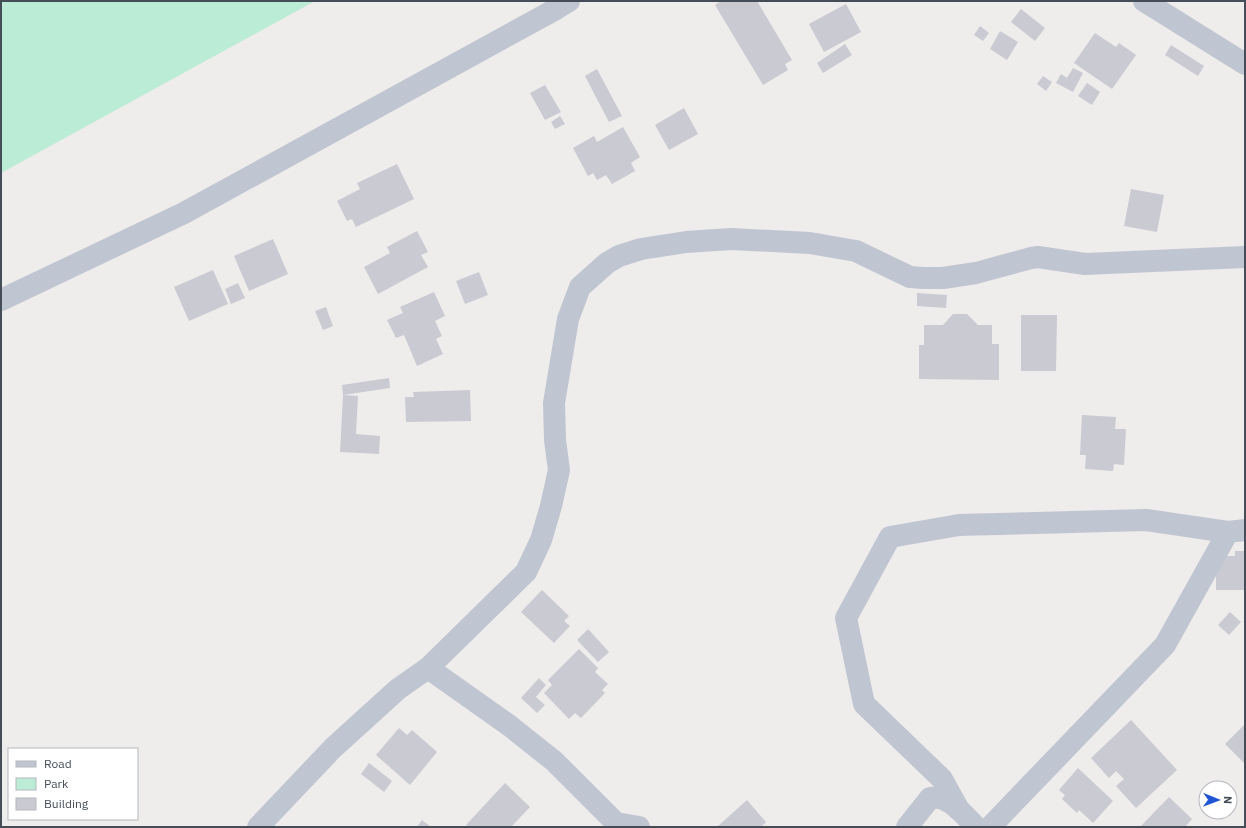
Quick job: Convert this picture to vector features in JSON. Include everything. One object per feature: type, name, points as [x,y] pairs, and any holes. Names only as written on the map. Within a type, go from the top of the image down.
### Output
[{"type":"street","points":[[1,300],[184,213],[543,17],[568,1]]},
{"type":"street","points":[[1144,1],[1245,64]]},
{"type":"street","points":[[266,824],[332,748],[398,689],[428,668],[526,572],[541,540],[551,506],[559,470],[555,440],[554,403],[568,319],[580,288],[607,263],[619,256],[641,249],[686,242],[731,239],[810,243],[856,251],[910,277],[923,278],[943,278],[976,273],[1038,257],[1085,264],[1245,257]]},
{"type":"street","points":[[959,810],[942,779],[864,704],[846,618],[890,537],[959,525],[1146,520],[1237,531],[1165,645],[990,827]]},
{"type":"street","points":[[428,668],[510,726],[554,762],[616,823],[639,827]]},
{"type":"street","points":[[907,827],[930,798],[937,796],[959,810],[976,827]]},
{"type":"green space","points":[[1,1],[315,1],[1,173]]},
{"type":"building","points":[[721,1],[757,1],[792,60],[785,64],[788,70],[763,85],[715,5]]},
{"type":"building","points":[[846,4],[861,32],[824,52],[809,24]]},
{"type":"building","points":[[1021,9],[1045,28],[1035,41],[1011,22]]},
{"type":"building","points":[[980,26],[989,33],[983,41],[974,35]]},
{"type":"building","points":[[1000,31],[1018,42],[1007,60],[990,49]]},
{"type":"building","points":[[1095,33],[1116,47],[1119,43],[1136,55],[1112,89],[1074,63]]},
{"type":"building","points":[[845,44],[852,55],[823,73],[817,63]]},
{"type":"building","points":[[1171,45],[1204,66],[1198,76],[1165,55]]},
{"type":"building","points":[[1073,68],[1083,73],[1073,92],[1056,83],[1061,74],[1067,78]]},
{"type":"building","points":[[597,69],[622,116],[609,122],[585,76]]},
{"type":"building","points":[[1043,76],[1052,82],[1046,91],[1037,84]]},
{"type":"building","points":[[1087,83],[1100,92],[1092,105],[1078,96]]},
{"type":"building","points":[[545,85],[561,112],[545,120],[530,93]]},
{"type":"building","points":[[684,108],[698,134],[669,150],[655,125]]},
{"type":"building","points":[[560,116],[565,124],[555,129],[551,122]]},
{"type":"building","points":[[623,127],[640,157],[631,163],[635,171],[612,184],[606,175],[597,180],[593,173],[588,176],[573,148],[594,136],[597,142]]},
{"type":"building","points":[[397,164],[414,199],[356,227],[352,219],[347,221],[337,201],[360,189],[357,183]]},
{"type":"building","points":[[1131,189],[1164,195],[1157,232],[1124,226]]},
{"type":"building","points":[[417,231],[428,252],[421,255],[428,267],[378,294],[364,267],[390,253],[387,247]]},
{"type":"building","points":[[273,239],[288,274],[249,291],[234,256]]},
{"type":"building","points":[[213,270],[228,304],[189,321],[174,287]]},
{"type":"building","points":[[479,272],[488,295],[465,304],[456,281]]},
{"type":"building","points":[[238,283],[245,298],[231,304],[225,289]]},
{"type":"building","points":[[434,292],[445,316],[435,321],[442,336],[436,339],[443,354],[417,366],[404,335],[396,338],[387,320],[403,313],[400,307]]},
{"type":"building","points":[[917,293],[947,295],[946,308],[917,306]]},
{"type":"building","points":[[326,307],[333,326],[323,330],[315,311]]},
{"type":"building","points":[[953,314],[967,314],[978,325],[992,325],[992,344],[999,344],[999,380],[919,379],[919,345],[924,345],[924,325],[943,325]]},
{"type":"building","points":[[1021,315],[1057,315],[1056,371],[1021,371]]},
{"type":"building","points":[[389,378],[390,388],[343,395],[342,385]]},
{"type":"building","points":[[470,390],[471,421],[406,422],[405,397],[414,397],[413,392]]},
{"type":"building","points":[[343,395],[358,396],[356,434],[380,436],[379,454],[340,452]]},
{"type":"building","points":[[1082,415],[1116,417],[1115,429],[1126,429],[1124,465],[1114,464],[1113,471],[1085,469],[1086,455],[1080,455]]},
{"type":"building","points":[[1235,551],[1245,551],[1245,590],[1216,590],[1216,556],[1235,556]]},
{"type":"building","points":[[542,590],[569,616],[564,621],[570,626],[554,643],[521,612]]},
{"type":"building","points":[[1230,612],[1241,622],[1229,635],[1218,625]]},
{"type":"building","points":[[588,629],[609,652],[598,662],[577,640]]},
{"type":"building","points":[[579,649],[598,668],[595,672],[608,684],[602,690],[605,693],[581,718],[575,713],[569,719],[544,693],[552,685],[548,680]]},
{"type":"building","points":[[539,678],[546,685],[536,697],[545,705],[537,713],[521,698]]},
{"type":"building","points":[[1131,720],[1177,770],[1136,808],[1116,786],[1124,779],[1116,771],[1109,778],[1091,758]]},
{"type":"building","points":[[1245,724],[1245,764],[1225,744]]},
{"type":"building","points":[[399,728],[407,735],[412,730],[437,752],[410,785],[376,755]]},
{"type":"building","points":[[369,763],[392,781],[384,792],[361,774]]},
{"type":"building","points":[[1078,768],[1113,801],[1093,823],[1079,810],[1077,813],[1062,799],[1065,795],[1059,790]]},
{"type":"building","points":[[505,783],[530,807],[511,827],[468,827],[466,825]]},
{"type":"building","points":[[1169,797],[1192,819],[1185,827],[1140,827]]},
{"type":"building","points":[[747,800],[766,822],[761,827],[717,827]]},
{"type":"building","points":[[422,820],[431,827],[417,827]]}]
